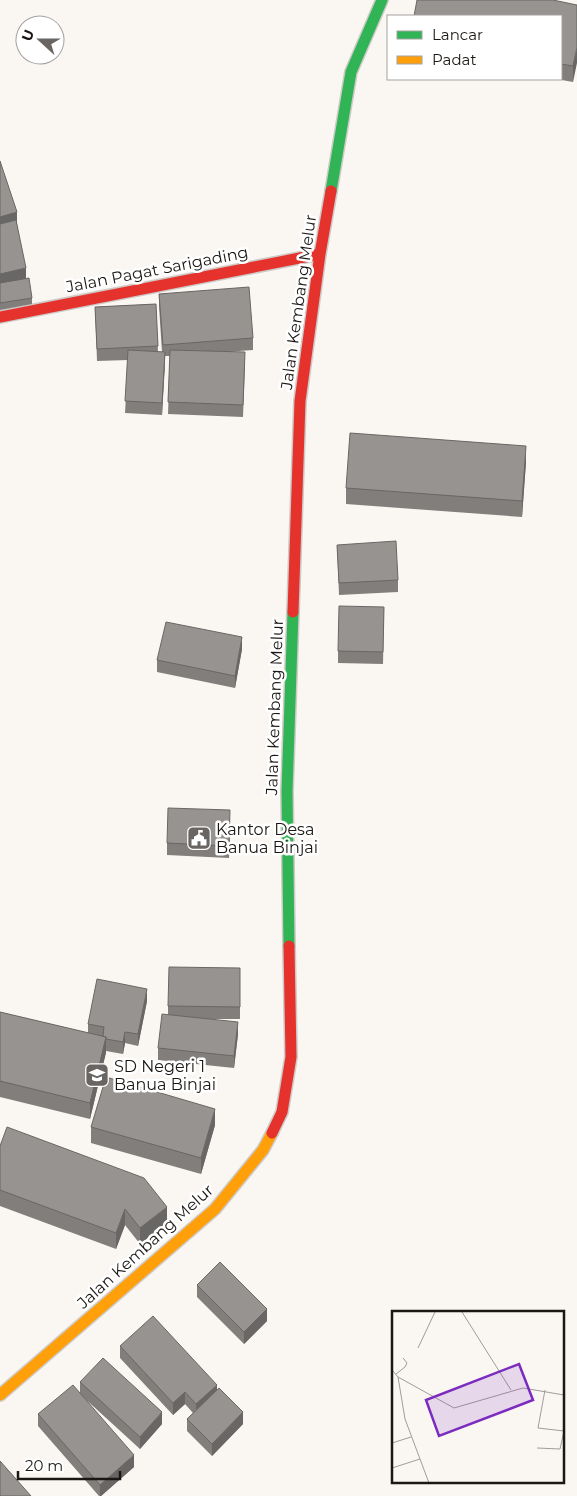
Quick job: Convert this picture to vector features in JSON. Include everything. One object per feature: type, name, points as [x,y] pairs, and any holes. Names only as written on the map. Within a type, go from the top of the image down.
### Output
[{"type":"street","name":"Jalan Kembang Melur","points":[[0,1395],[215,1209],[263,1150],[282,1112],[291,1057],[287,791],[300,401],[320,254],[351,72],[382,0]]},
{"type":"street","name":"Jalan Pagat Sarigading","points":[[0,317],[320,254]]},
{"type":"building","points":[[417,0],[553,0],[577,5],[577,47],[573,66],[562,64],[562,15],[414,15]]},
{"type":"building","points":[[0,161],[17,212],[0,217]]},
{"type":"building","points":[[16,220],[26,268],[0,274],[0,224]]},
{"type":"building","points":[[29,278],[32,298],[0,303],[0,283]]},
{"type":"building","points":[[249,287],[253,338],[163,345],[159,294]]},
{"type":"building","points":[[156,304],[158,346],[97,349],[95,307]]},
{"type":"building","points":[[128,350],[165,352],[162,403],[125,401]]},
{"type":"building","points":[[170,350],[245,352],[243,405],[168,402]]},
{"type":"building","points":[[350,433],[526,446],[522,501],[346,488]]},
{"type":"building","points":[[396,541],[398,580],[339,583],[337,545]]},
{"type":"building","points":[[339,606],[384,607],[383,652],[338,651]]},
{"type":"building","points":[[166,622],[242,637],[235,676],[157,660]]},
{"type":"building","name":"Kantor Desa Banua Binjai","points":[[168,808],[230,810],[229,846],[167,843]]},
{"type":"building","points":[[169,967],[240,968],[240,1007],[168,1006]]},
{"type":"building","points":[[97,979],[147,989],[138,1034],[125,1032],[123,1042],[106,1039],[103,1036],[104,1027],[88,1024]]},
{"type":"building","points":[[0,1012],[106,1037],[90,1103],[0,1081]]},
{"type":"building","points":[[162,1014],[238,1022],[234,1056],[158,1048]]},
{"type":"building","points":[[106,1077],[215,1109],[201,1158],[91,1127]]},
{"type":"building","points":[[7,1127],[144,1178],[167,1207],[140,1228],[125,1209],[116,1233],[0,1190],[0,1146]]},
{"type":"building","points":[[220,1262],[267,1309],[244,1332],[197,1285]]},
{"type":"building","points":[[153,1316],[217,1385],[196,1404],[185,1392],[173,1403],[120,1346]]},
{"type":"building","points":[[103,1358],[162,1412],[140,1437],[80,1382]]},
{"type":"building","points":[[73,1385],[134,1455],[100,1485],[38,1414]]},
{"type":"building","points":[[219,1388],[243,1412],[212,1444],[187,1419]]},
{"type":"building","points":[[0,1461],[31,1496],[0,1496]]},
{"type":"traffic: fast","points":[[331,191],[351,72],[382,0]]},
{"type":"traffic: fast","points":[[289,946],[287,791],[293,612]]},
{"type":"traffic: slow","points":[[0,1395],[215,1209],[263,1150],[272,1133]]},
{"type":"traffic: jam","points":[[293,612],[300,401],[320,254],[331,191]]},
{"type":"traffic: jam","points":[[0,317],[320,254]]},
{"type":"traffic: jam","points":[[272,1133],[282,1112],[291,1057],[289,946]]},
{"type":"place","name":"Kantor Desa Banua Binjai","points":[[199,838]]},
{"type":"place","name":"SD Negeri 1 Banua Binjai","points":[[97,1075]]}]
